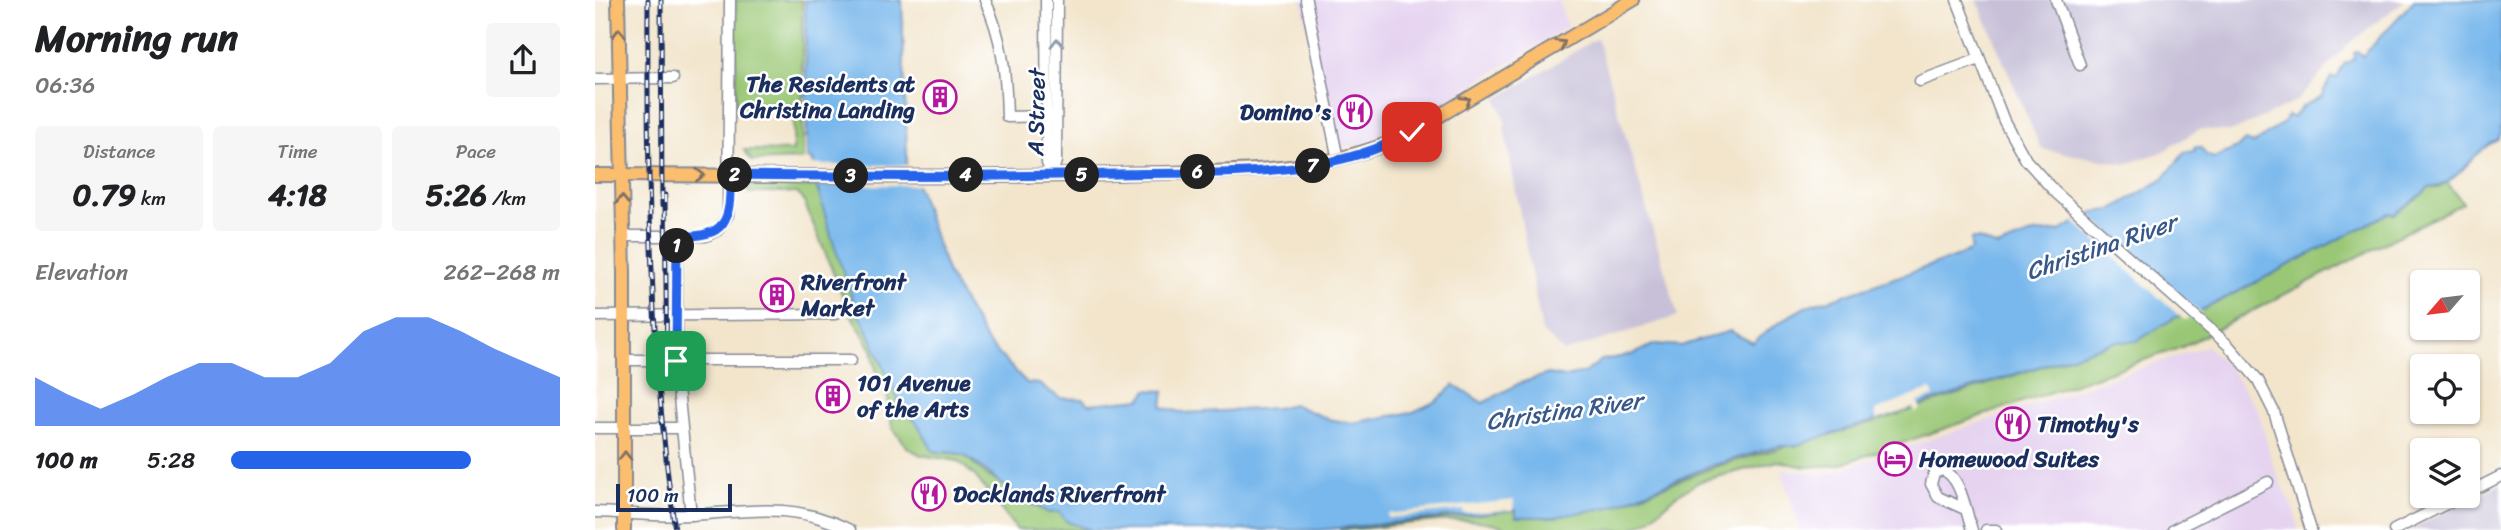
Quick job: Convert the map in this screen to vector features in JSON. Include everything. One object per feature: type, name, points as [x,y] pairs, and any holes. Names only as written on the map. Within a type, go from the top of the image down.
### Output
[{"type":"main road","points":[[618,0],[624,316],[624,530]]},
{"type":"main road","points":[[595,174],[1052,175],[1300,168],[1371,151],[1412,132],[1633,0]]},
{"type":"street","points":[[623,236],[706,236],[724,223],[731,206],[730,0]]},
{"type":"street","points":[[985,0],[1000,37],[1006,76],[1007,117],[1052,116]]},
{"type":"street","name":"A Street","points":[[1046,0],[1052,116]]},
{"type":"street","name":"A Street","points":[[1052,175],[1047,163],[1052,116],[1057,0]]},
{"type":"street","points":[[1306,0],[1338,160]]},
{"type":"street","points":[[1957,0],[1979,59],[2018,148],[2036,172],[2246,364],[2269,400],[2311,530]]},
{"type":"street","points":[[2056,0],[2080,65]]},
{"type":"street","points":[[1920,82],[1979,59]]},
{"type":"street","points":[[595,79],[673,78]]},
{"type":"street","points":[[677,236],[676,361],[691,515]]},
{"type":"street","points":[[595,316],[835,314]]},
{"type":"street","points":[[624,360],[851,360]]},
{"type":"street","points":[[595,428],[681,428]]},
{"type":"street","points":[[2480,487],[2501,477]]},
{"type":"street","points":[[2173,530],[2268,482]]},
{"type":"street","points":[[595,512],[691,515],[754,508],[786,510],[824,519],[851,530]]},
{"type":"street","points":[[2394,530],[2437,508]]},
{"type":"street","points":[[1965,509],[1972,530]]},
{"type":"street","points":[[1986,530],[1996,530]]},
{"type":"shaded area","points":[[1302,0],[1559,0],[1567,27],[1407,125],[1362,145],[1331,149]]},
{"type":"shaded area","points":[[1977,0],[2405,0],[2347,45],[2297,101],[2231,132],[2200,129],[2160,153],[2125,164],[2041,149]]},
{"type":"shaded area","points":[[1597,38],[1678,316],[1564,352],[1542,332],[1504,127],[1506,125],[1497,99]]},
{"type":"shaded area","points":[[2207,346],[2232,372],[2258,410],[2273,466],[2292,505],[2299,530],[1800,530],[1781,469],[1828,474]]},
{"type":"shaded area","points":[[2501,484],[2501,530],[2409,530],[2453,508],[2480,508],[2480,494]]},
{"type":"green space","points":[[736,0],[802,0],[803,159],[752,161],[744,150],[793,151],[794,108],[747,108],[742,114],[736,113]]},
{"type":"green space","points":[[2447,182],[2463,203],[2182,347],[1838,465],[1805,467],[1778,461],[1701,481],[1675,496],[1649,520],[1629,530],[1510,530],[1494,524],[1452,520],[1339,530],[1516,510],[1516,516],[1610,507],[1717,466],[1878,421],[2114,342],[2137,340],[2176,317],[2191,316],[2389,213],[2395,214],[2428,188],[2439,188]]},
{"type":"green space","points":[[817,187],[858,315],[862,318],[901,406],[917,423],[933,451],[963,454],[988,476],[1007,486],[1016,497],[1049,513],[1060,511],[1092,530],[1017,530],[975,476],[958,461],[921,455],[908,448],[892,427],[888,398],[878,379],[872,350],[848,309],[803,199],[797,193],[749,193],[746,188]]},
{"type":"water","name":"Christina River","points":[[805,0],[902,0],[907,158],[904,184],[917,185],[948,274],[987,342],[1027,383],[1039,384],[1060,398],[1083,399],[1089,404],[1141,399],[1147,390],[1164,391],[1162,407],[1184,413],[1276,408],[1293,404],[1328,419],[1352,423],[1413,412],[1437,401],[1454,385],[1483,403],[1520,383],[1548,374],[1565,377],[1584,373],[1602,360],[1631,355],[1655,344],[1681,346],[1730,331],[1753,343],[1779,323],[1811,305],[1959,256],[1971,250],[1971,239],[1979,239],[1997,247],[2034,233],[2060,231],[2094,212],[2111,210],[2163,179],[2185,152],[2195,151],[2194,147],[2201,147],[2206,155],[2214,158],[2237,148],[2244,141],[2253,144],[2284,122],[2288,115],[2293,118],[2303,106],[2321,97],[2331,77],[2337,78],[2344,64],[2354,59],[2354,53],[2357,51],[2363,56],[2414,0],[2501,0],[2501,133],[2498,140],[2480,151],[2457,175],[2439,186],[2428,188],[2395,214],[2389,213],[2191,316],[2176,317],[2137,341],[2114,342],[1795,446],[1779,446],[1710,466],[1610,507],[1555,517],[1516,517],[1516,510],[1320,530],[1091,530],[1067,522],[1059,512],[1049,513],[1017,498],[965,456],[933,451],[917,423],[901,406],[864,322],[858,315],[831,236],[817,187],[813,160],[807,158]]},
{"type":"pier","points":[[811,165],[908,165],[908,181],[919,182],[921,185],[813,186]]},
{"type":"pier","points":[[2086,212],[2202,314],[2184,320],[2072,220]]},
{"type":"pier","points":[[1931,389],[1934,397],[1918,402],[1921,410],[1915,412],[1913,408],[1877,420],[1875,411]]},
{"type":"pier","points":[[1514,500],[1513,510],[1464,513],[1463,510],[1388,518],[1388,514]]},
{"type":"railway","points":[[648,0],[648,133],[655,332],[675,530]]},
{"type":"railway","points":[[661,0],[662,206]]},
{"type":"railway","points":[[665,195],[667,370]]},
{"type":"place","name":"The Residents at Christina Landing","points":[[940,97]]},
{"type":"place","name":"Domino's","points":[[1355,112]]},
{"type":"place","name":"Riverfront Market","points":[[777,295]]},
{"type":"place","name":"101 Avenue of the Arts","points":[[833,396]]},
{"type":"place","name":"Timothy's","points":[[2013,424]]},
{"type":"place","name":"Homewood Suites","points":[[1895,459]]},
{"type":"place","name":"Docklands Riverfront","points":[[929,494]]},
{"type":"route","points":[[676,361],[677,236],[706,236],[718,230],[731,206],[730,175],[1070,175],[1289,169],[1319,165],[1371,151],[1412,132]]}]
